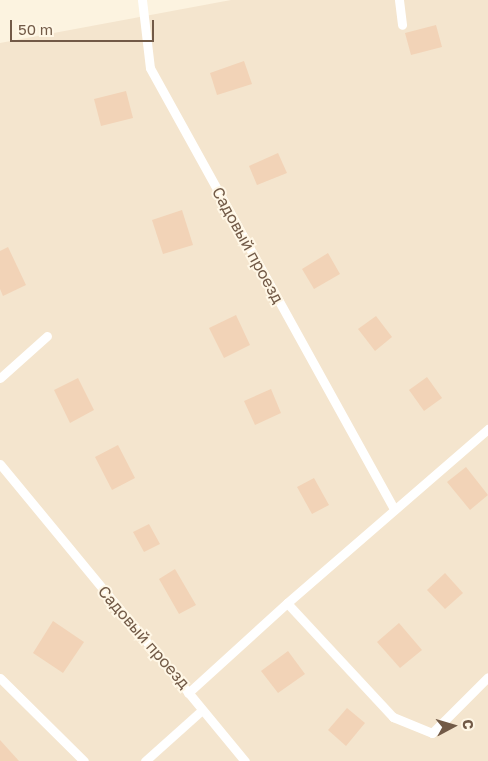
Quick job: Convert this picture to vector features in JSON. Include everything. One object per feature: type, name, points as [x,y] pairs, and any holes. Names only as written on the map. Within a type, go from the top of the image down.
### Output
[{"type":"lane","name":"Садовый проезд","points":[[142,0],[150,68],[394,509]]},
{"type":"lane","points":[[399,0],[402,25]]},
{"type":"lane","points":[[0,378],[47,336]]},
{"type":"lane","name":"Садовый проезд","points":[[0,464],[188,693],[287,603],[488,429]]},
{"type":"lane","points":[[287,603],[393,717],[432,732],[488,677]]},
{"type":"lane","points":[[0,678],[84,761]]},
{"type":"lane","points":[[188,693],[245,761]]},
{"type":"lane","points":[[145,761],[202,711]]},
{"type":"shaded area","points":[[231,0],[488,0],[488,761],[0,761],[0,43]]},
{"type":"building","points":[[436,25],[442,47],[411,55],[405,33]]},
{"type":"building","points":[[244,61],[252,84],[217,95],[210,73]]},
{"type":"building","points":[[126,91],[133,118],[101,126],[94,99]]},
{"type":"building","points":[[278,153],[287,173],[257,185],[249,166]]},
{"type":"building","points":[[182,210],[193,245],[163,254],[152,220]]},
{"type":"building","points":[[8,247],[26,285],[3,296],[0,289],[0,251]]},
{"type":"building","points":[[328,253],[340,274],[314,289],[302,269]]},
{"type":"building","points":[[236,315],[250,345],[224,358],[209,328]]},
{"type":"building","points":[[376,316],[392,337],[375,351],[358,329]]},
{"type":"building","points":[[427,377],[442,398],[424,411],[409,390]]},
{"type":"building","points":[[78,378],[94,410],[70,423],[54,390]]},
{"type":"building","points":[[271,389],[281,413],[255,425],[244,401]]},
{"type":"building","points":[[118,445],[135,478],[112,490],[95,457]]},
{"type":"building","points":[[466,467],[488,495],[470,510],[447,482]]},
{"type":"building","points":[[314,478],[329,505],[312,514],[297,487]]},
{"type":"building","points":[[149,524],[160,544],[144,552],[133,532]]},
{"type":"building","points":[[175,569],[196,605],[179,614],[159,579]]},
{"type":"building","points":[[445,573],[463,593],[445,609],[427,590]]},
{"type":"building","points":[[53,621],[84,642],[63,673],[33,653]]},
{"type":"building","points":[[399,623],[422,650],[400,668],[377,642]]},
{"type":"building","points":[[288,651],[305,674],[278,693],[261,671]]},
{"type":"building","points":[[347,708],[365,723],[346,746],[328,730]]},
{"type":"building","points":[[0,740],[19,761],[0,761]]}]
